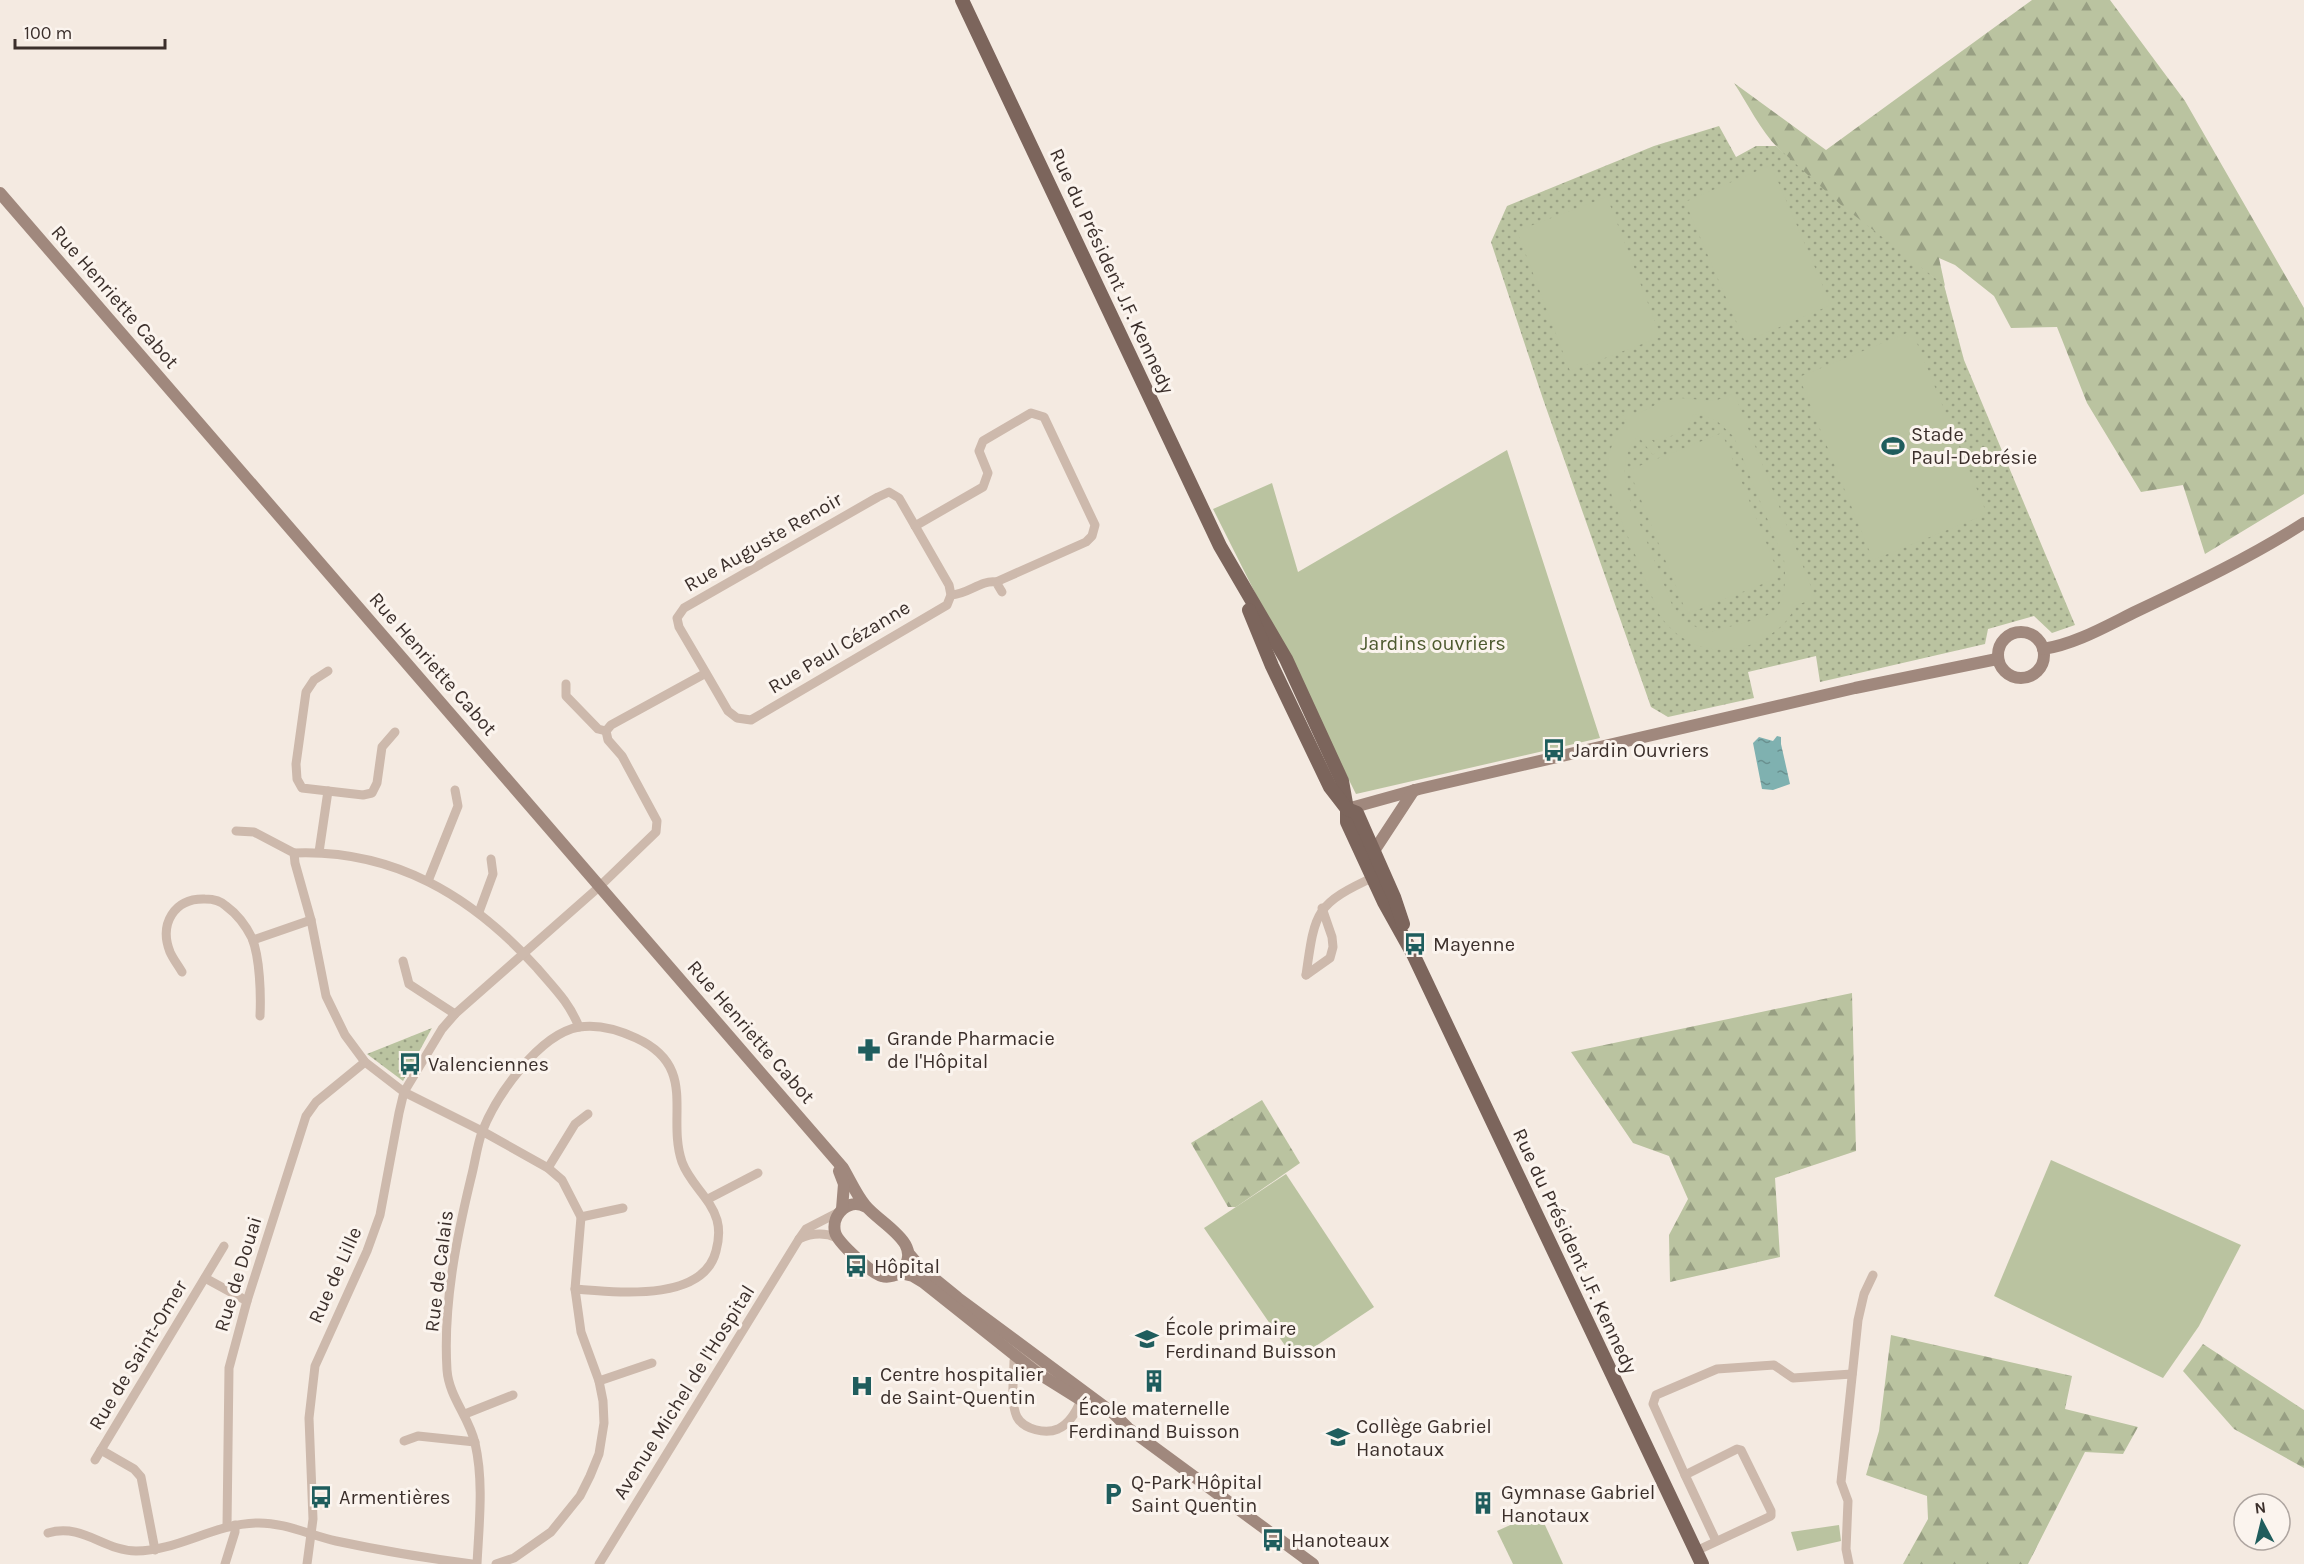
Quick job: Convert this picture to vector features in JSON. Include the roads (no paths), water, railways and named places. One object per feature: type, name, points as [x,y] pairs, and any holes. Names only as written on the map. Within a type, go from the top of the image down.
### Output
[{"type":"main road","name":"Rue du Président J.F. Kennedy","points":[[962,0],[1226,558],[1286,659],[1342,781],[1347,822],[1378,875],[1413,954],[1702,1564]]},
{"type":"main road","name":"Rue du Président J.F. Kennedy","points":[[1347,809],[1357,813],[1374,851],[1378,875]]},
{"type":"street","name":"Rue Henriette Cabot","points":[[0,193],[836,1161],[850,1179],[866,1207],[904,1241],[909,1254]]},
{"type":"street","points":[[915,526],[983,487],[988,473],[979,450],[983,441],[1031,413],[1044,417],[1095,525],[1092,536],[1086,542],[996,582],[987,581],[964,594],[951,595]]},
{"type":"street","name":"Rue Auguste Renoir","points":[[706,673],[678,627],[677,618],[684,608],[889,492],[898,498],[926,544],[949,585],[951,595]]},
{"type":"street","points":[[2043,649],[2068,642],[2209,577],[2304,523]]},
{"type":"street","points":[[996,582],[1002,592]]},
{"type":"street","name":"Rue Paul Cézanne","points":[[706,673],[728,711],[737,718],[751,720],[947,605],[951,595]]},
{"type":"street","points":[[2015,632],[2029,633],[2036,637],[2044,656],[2039,670],[2026,678],[2011,677],[2004,672],[1997,659],[1999,645],[2003,639],[2015,632]]},
{"type":"street","points":[[1347,809],[1414,790],[1855,688],[1997,659]]},
{"type":"street","points":[[328,672],[314,680],[306,692],[296,764],[297,779],[302,788],[363,795],[372,793],[377,783],[382,747],[395,732]]},
{"type":"street","points":[[606,731],[611,726],[706,673]]},
{"type":"street","points":[[566,684],[566,696],[598,729],[606,731]]},
{"type":"street","points":[[599,887],[652,838],[657,827],[654,816],[622,756],[608,740],[606,731]]},
{"type":"street","points":[[428,880],[458,806],[454,790]]},
{"type":"street","points":[[1374,851],[1414,790]]},
{"type":"street","points":[[319,852],[328,791]]},
{"type":"street","points":[[236,831],[254,832],[294,853],[319,852],[376,862],[428,880],[457,896],[501,930],[572,1008],[579,1027],[602,1028],[628,1034],[655,1049],[667,1064],[675,1079],[678,1100],[679,1151],[682,1161],[697,1189],[708,1199],[718,1224],[719,1238],[715,1256],[707,1269],[694,1279],[670,1288],[626,1293],[575,1289]]},
{"type":"street","points":[[294,853],[311,920],[326,996],[345,1035],[365,1062],[404,1092],[482,1131],[548,1168],[562,1180],[581,1217],[575,1289],[580,1332],[599,1381],[604,1423],[599,1454],[580,1496],[551,1532],[514,1558],[496,1564]]},
{"type":"street","points":[[479,912],[493,874],[491,859]]},
{"type":"street","points":[[1322,908],[1333,947],[1330,958],[1305,975],[1313,927],[1322,908],[1330,901],[1378,875]]},
{"type":"street","name":"Rue de Lille","points":[[307,1564],[312,1535],[313,1497],[309,1418],[315,1366],[367,1251],[380,1215],[404,1092],[442,1029],[454,1014],[599,887]]},
{"type":"street","points":[[182,972],[170,952],[166,934],[171,912],[181,903],[195,898],[225,904],[241,920],[253,940],[262,992],[260,1016]]},
{"type":"street","points":[[253,940],[311,920]]},
{"type":"street","points":[[403,961],[409,984],[454,1014]]},
{"type":"street","name":"Rue de Calais","points":[[477,1564],[480,1476],[475,1442],[465,1414],[453,1395],[447,1372],[448,1308],[460,1226],[482,1131],[516,1073],[541,1047],[579,1027]]},
{"type":"street","name":"Rue de Douai","points":[[225,1564],[235,1532],[231,1525],[229,1368],[247,1301],[306,1116],[316,1102],[365,1062]]},
{"type":"street","points":[[548,1168],[575,1124],[588,1114]]},
{"type":"street","name":"Rue Henriette Cabot","points":[[836,1161],[844,1184],[841,1211],[834,1227],[837,1238]]},
{"type":"street","points":[[708,1199],[758,1173]]},
{"type":"street","points":[[841,1211],[855,1203],[866,1207]]},
{"type":"street","points":[[581,1217],[623,1208]]},
{"type":"street","name":"Avenue Michel de l'Hospital","points":[[599,1564],[799,1239],[806,1229],[841,1211]]},
{"type":"street","points":[[799,1239],[821,1233],[837,1238],[874,1273],[885,1277],[900,1273],[913,1276],[1036,1371],[1108,1418],[1128,1428]]},
{"type":"street","name":"Rue de Saint-Omer","points":[[95,1460],[224,1246]]},
{"type":"street","points":[[900,1273],[907,1264],[909,1254]]},
{"type":"street","points":[[909,1254],[920,1267],[958,1298],[1113,1413],[1128,1428],[1313,1564]]},
{"type":"street","points":[[1849,1564],[1846,1549],[1848,1501],[1840,1482],[1864,1294],[1873,1275]]},
{"type":"street","name":"Rue de Saint-Omer","points":[[205,1278],[247,1301]]},
{"type":"street","points":[[1068,1381],[1053,1376],[1020,1353],[1014,1361],[1014,1408],[1018,1419],[1037,1431],[1058,1429],[1074,1414],[1081,1400]]},
{"type":"street","points":[[599,1381],[652,1363]]},
{"type":"street","points":[[1716,1541],[1653,1404],[1656,1395],[1716,1369],[1774,1365],[1793,1378],[1852,1374]]},
{"type":"street","points":[[465,1414],[513,1395]]},
{"type":"street","points":[[404,1441],[418,1436],[475,1442]]},
{"type":"street","points":[[1685,1475],[1737,1449],[1741,1450],[1772,1511],[1771,1516],[1696,1551]]},
{"type":"street","name":"Rue de Saint-Omer","points":[[101,1450],[134,1469],[141,1477],[145,1485],[155,1550]]},
{"type":"street","points":[[48,1533],[85,1533],[110,1547],[125,1551],[155,1550],[231,1525],[276,1524],[312,1535],[400,1555],[472,1564]]},
{"type":"water","points":[[1777,736],[1781,737],[1790,784],[1773,790],[1762,789],[1753,743],[1759,737],[1773,741]]},
{"type":"place","name":"Stade Paul-Debrésie","points":[[1893,446]]},
{"type":"place","name":"Jardin Ouvriers","points":[[1554,750]]},
{"type":"place","name":"Mayenne","points":[[1415,944]]},
{"type":"place","name":"Grande Pharmacie de l'Hôpital","points":[[869,1050]]},
{"type":"place","name":"Valenciennes","points":[[410,1064]]},
{"type":"place","name":"Hôpital","points":[[856,1266]]},
{"type":"place","name":"École primaire Ferdinand Buisson","points":[[1147,1339]]},
{"type":"place","name":"École maternelle Ferdinand Buisson","points":[[1154,1381]]},
{"type":"place","name":"Centre hospitalier de Saint-Quentin","points":[[862,1386]]},
{"type":"place","name":"Collège Gabriel Hanotaux","points":[[1338,1437]]},
{"type":"place","name":"Q-Park Hôpital Saint Quentin","points":[[1113,1494]]},
{"type":"place","name":"Armentières","points":[[321,1497]]},
{"type":"place","name":"Gymnase Gabriel Hanotaux","points":[[1483,1503]]},
{"type":"place","name":"Hanoteaux","points":[[1273,1540]]},
{"type":"park label","name":"Jardins ouvriers","points":[[1433,643]]}]
